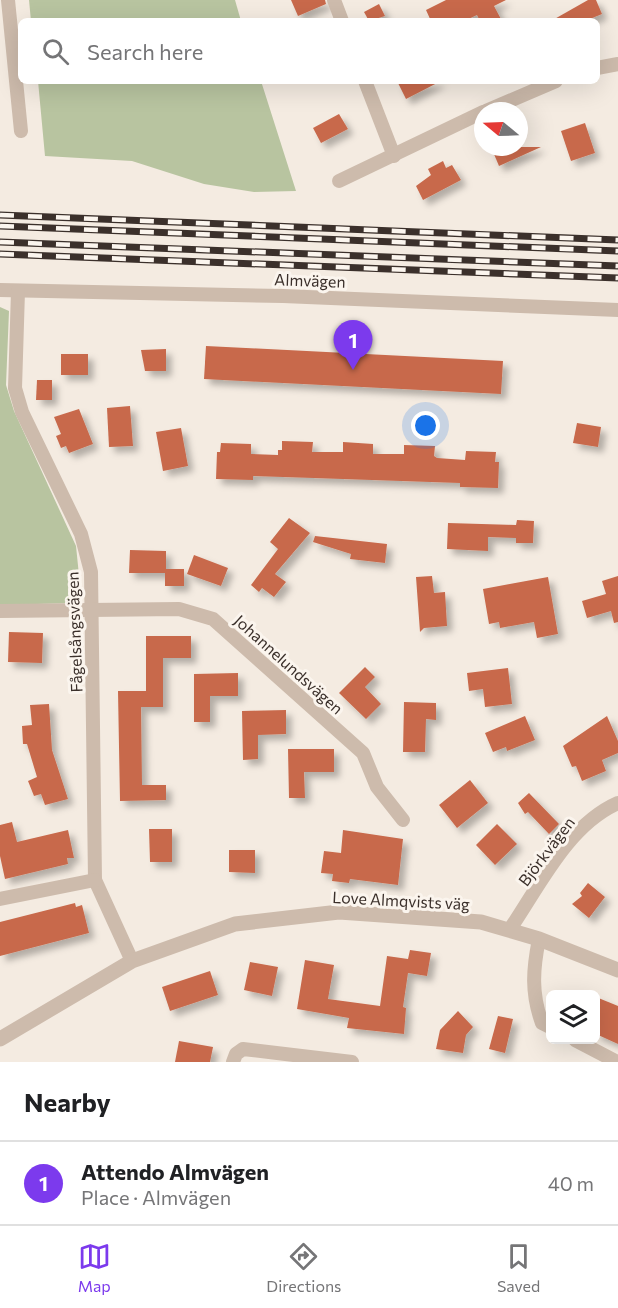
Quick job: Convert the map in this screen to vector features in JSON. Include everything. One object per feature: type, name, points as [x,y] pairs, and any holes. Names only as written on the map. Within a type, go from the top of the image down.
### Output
[{"type":"street","points":[[8,0],[21,131]]},
{"type":"street","points":[[334,0],[341,18]]},
{"type":"street","points":[[600,67],[618,64]]},
{"type":"street","points":[[366,84],[394,156]]},
{"type":"street","points":[[507,102],[549,84]]},
{"type":"street","points":[[339,182],[474,117]]},
{"type":"street","name":"Almvägen","points":[[0,290],[283,296],[618,310]]},
{"type":"street","name":"Fågelsångsvägen","points":[[18,291],[15,388],[22,412],[81,534],[91,572],[95,880],[132,961]]},
{"type":"street","name":"Johannelundsvägen","points":[[0,611],[92,608],[179,609],[213,619],[363,753],[377,787],[403,820]]},
{"type":"street","name":"Björkvägen","points":[[510,929],[565,847],[586,824],[618,803]]},
{"type":"street","points":[[0,899],[95,880]]},
{"type":"street","name":"Love Almqvists väg","points":[[0,1039],[132,961],[235,924],[339,912],[482,922],[539,939],[618,970]]},
{"type":"street","points":[[539,939],[533,972],[535,1003],[542,1023],[546,1025]]},
{"type":"street","points":[[583,1044],[617,1062]]},
{"type":"street","points":[[233,1062],[236,1054],[243,1049],[352,1062]]},
{"type":"green space","points":[[29,0],[235,0],[240,18],[31,18]]},
{"type":"green space","points":[[38,84],[262,84],[296,191],[254,192],[204,184],[132,161],[45,156]]},
{"type":"green space","points":[[0,307],[9,311],[6,385],[14,411],[76,546],[81,595],[75,603],[0,605]]},
{"type":"building","points":[[291,0],[325,0],[326,4],[298,16]]},
{"type":"building","points":[[446,0],[506,0],[494,6],[500,18],[478,18],[477,15],[470,18],[430,18],[426,10]]},
{"type":"building","points":[[588,0],[596,0],[602,14],[592,18],[556,18]]},
{"type":"building","points":[[379,4],[385,16],[367,18],[364,12]]},
{"type":"building","points":[[398,84],[435,84],[406,99]]},
{"type":"building","points":[[339,114],[348,129],[321,143],[313,128]]},
{"type":"building","points":[[585,123],[595,153],[571,161],[561,131]]},
{"type":"building","points":[[528,147],[541,147],[528,153]]},
{"type":"building","points":[[495,156],[521,156],[499,166]]},
{"type":"building","points":[[443,161],[446,168],[452,165],[461,180],[423,200],[416,186],[431,175],[428,169]]},
{"type":"building","points":[[206,346],[503,361],[501,394],[204,379]]},
{"type":"building","points":[[166,349],[166,371],[145,371],[141,350]]},
{"type":"building","points":[[61,354],[88,354],[88,375],[61,375]]},
{"type":"building","points":[[37,380],[52,380],[52,400],[36,400]]},
{"type":"building","points":[[130,406],[133,446],[109,447],[107,408]]},
{"type":"building","points":[[79,409],[93,444],[69,453],[66,446],[61,448],[56,436],[61,434],[54,417]]},
{"type":"building","points":[[577,423],[601,427],[598,447],[573,443]]},
{"type":"building","points":[[181,428],[188,466],[163,471],[156,432]]},
{"type":"building","points":[[282,441],[313,442],[312,452],[343,452],[343,442],[373,444],[373,454],[404,454],[404,445],[435,446],[434,456],[437,458],[465,460],[466,451],[496,452],[495,462],[499,462],[498,488],[460,487],[460,483],[253,476],[253,480],[216,479],[217,452],[220,452],[221,443],[251,444],[251,454],[278,455],[278,450],[282,450]]},
{"type":"building","points":[[289,518],[310,533],[275,574],[286,582],[274,597],[262,588],[259,592],[251,585],[278,549],[270,542]]},
{"type":"building","points":[[517,520],[534,521],[533,543],[516,543],[516,538],[488,537],[488,551],[447,549],[448,523],[516,525]]},
{"type":"building","points":[[315,536],[387,544],[385,563],[350,559],[351,554],[313,542]]},
{"type":"building","points":[[130,550],[166,551],[166,569],[184,569],[184,586],[165,586],[165,573],[129,573]]},
{"type":"building","points":[[194,555],[228,568],[221,586],[187,574]]},
{"type":"building","points":[[432,576],[434,593],[445,592],[447,626],[424,628],[420,632],[416,577]]},
{"type":"building","points":[[618,576],[618,622],[614,623],[611,611],[587,618],[582,601],[606,594],[602,581]]},
{"type":"building","points":[[548,577],[558,634],[537,638],[534,622],[500,628],[499,622],[489,624],[483,589]]},
{"type":"building","points":[[9,632],[43,633],[42,663],[8,662]]},
{"type":"building","points":[[146,636],[191,636],[191,658],[163,658],[163,707],[141,707],[142,785],[166,785],[166,800],[120,801],[118,691],[146,691]]},
{"type":"building","points":[[365,667],[375,677],[365,687],[381,704],[366,719],[339,693]]},
{"type":"building","points":[[508,668],[512,704],[485,707],[483,689],[469,691],[467,673]]},
{"type":"building","points":[[238,673],[238,696],[210,696],[210,722],[194,722],[194,674]]},
{"type":"building","points":[[404,702],[436,703],[436,720],[426,719],[425,752],[403,752]]},
{"type":"building","points":[[49,704],[52,750],[68,799],[45,805],[41,794],[34,796],[28,781],[37,777],[27,744],[23,744],[22,726],[32,725],[30,705]]},
{"type":"building","points":[[286,710],[286,734],[258,735],[258,759],[243,760],[242,711]]},
{"type":"building","points":[[525,716],[535,740],[507,751],[506,747],[493,752],[485,733]]},
{"type":"building","points":[[607,716],[618,741],[618,753],[602,760],[606,771],[582,781],[576,766],[572,767],[563,746]]},
{"type":"building","points":[[288,749],[334,749],[334,772],[304,772],[305,798],[289,798]]},
{"type":"building","points":[[470,780],[488,803],[457,828],[439,805]]},
{"type":"building","points":[[529,793],[559,824],[549,834],[528,812],[525,814],[518,803]]},
{"type":"building","points":[[12,822],[17,842],[68,830],[74,858],[67,858],[68,864],[5,879],[0,856],[0,825]]},
{"type":"building","points":[[497,824],[517,844],[495,865],[476,845]]},
{"type":"building","points":[[149,829],[172,829],[172,862],[150,862]]},
{"type":"building","points":[[343,830],[403,839],[398,885],[350,879],[349,883],[332,881],[333,874],[321,873],[324,851],[341,853]]},
{"type":"building","points":[[229,850],[255,850],[255,873],[229,872]]},
{"type":"building","points":[[588,883],[605,897],[589,918],[572,904],[582,896],[580,893]]},
{"type":"building","points":[[75,903],[76,907],[82,905],[89,933],[0,956],[0,922]]},
{"type":"building","points":[[410,950],[431,953],[427,976],[408,973],[403,1007],[406,1008],[404,1034],[347,1028],[349,1018],[297,1009],[305,960],[334,965],[328,999],[380,1006],[387,956],[408,959]]},
{"type":"building","points":[[250,962],[278,967],[272,996],[244,990]]},
{"type":"building","points":[[210,971],[218,995],[170,1011],[162,987]]},
{"type":"building","points":[[600,999],[618,1006],[618,1044],[600,1036]]},
{"type":"building","points":[[458,1011],[473,1027],[466,1035],[463,1053],[436,1049],[440,1030]]},
{"type":"building","points":[[498,1016],[513,1019],[505,1053],[489,1049]]},
{"type":"building","points":[[179,1041],[213,1047],[210,1062],[175,1062]]},
{"type":"railway","points":[[0,215],[618,240]]},
{"type":"railway","points":[[0,226],[618,251]]},
{"type":"railway","points":[[0,242],[618,266]]},
{"type":"railway","points":[[0,254],[618,278]]},
{"type":"place","name":"Attendo Almvägen","points":[[353,370]]}]
